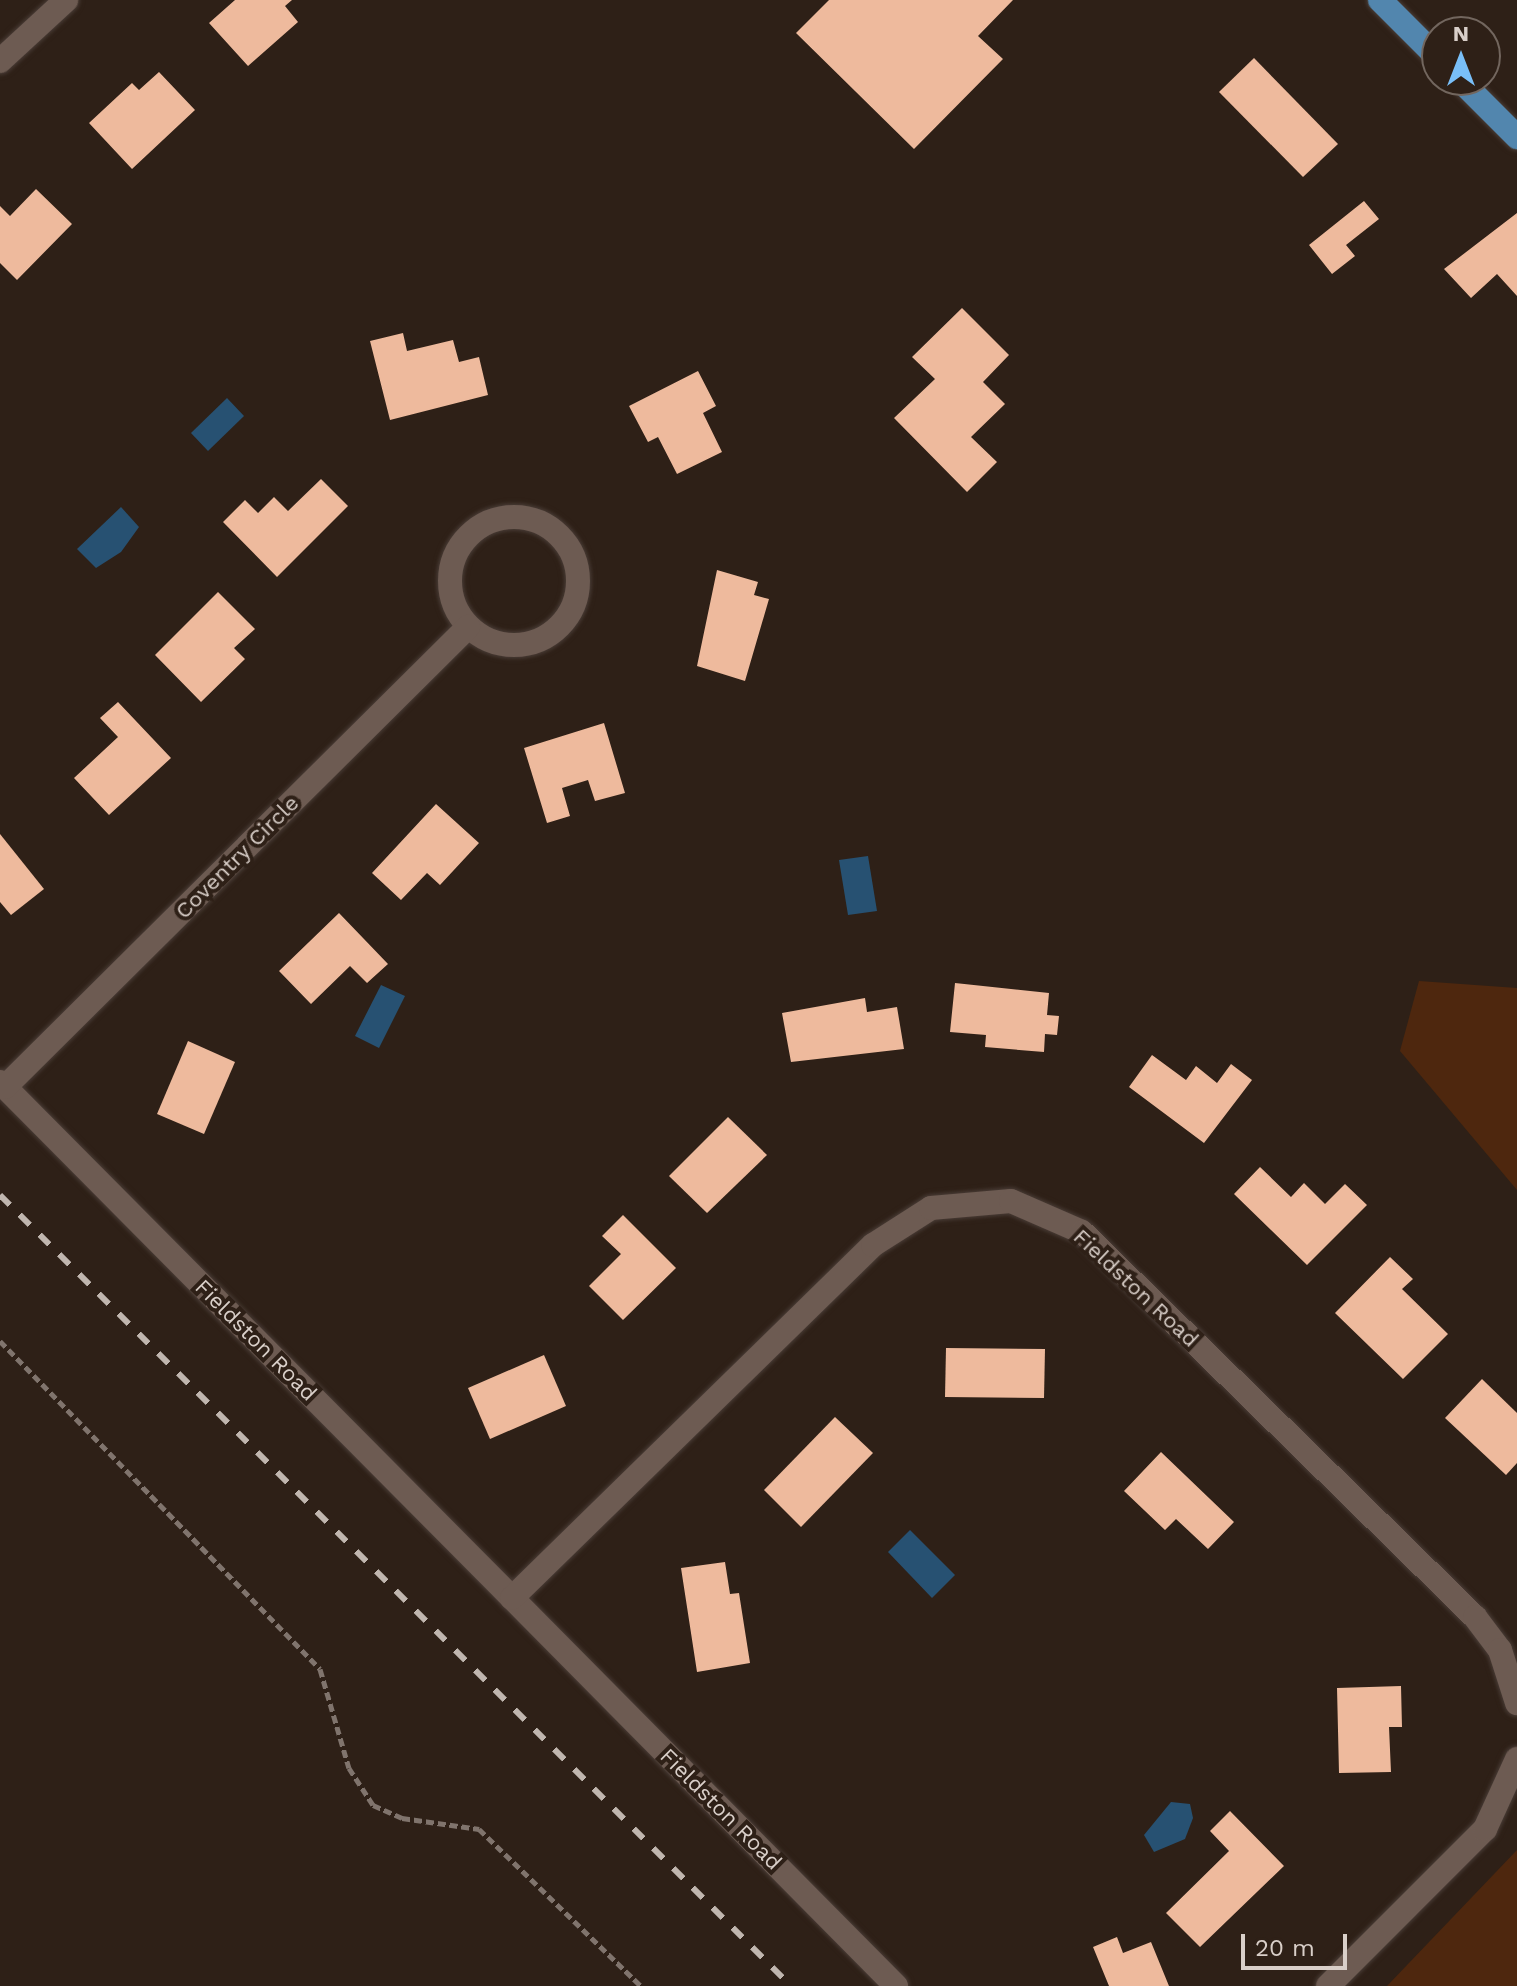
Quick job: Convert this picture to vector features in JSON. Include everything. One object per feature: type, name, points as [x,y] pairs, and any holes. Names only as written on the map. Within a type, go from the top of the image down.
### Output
[{"type":"main road","points":[[1380,0],[1421,41]]},
{"type":"main road","points":[[1476,96],[1517,137]]},
{"type":"street","points":[[0,61],[66,0]]},
{"type":"street","points":[[514,517],[560,536],[579,581],[560,627],[514,646],[468,627],[449,581],[468,536],[514,517]]},
{"type":"street","name":"Coventry Circle","points":[[2,1084],[468,627]]},
{"type":"street","name":"Fieldston Road","points":[[2,1084],[896,1986]]},
{"type":"street","name":"Fieldston Road","points":[[512,1598],[882,1238],[931,1208],[1011,1201],[1082,1232],[1475,1617],[1500,1650],[1517,1703]]},
{"type":"street","points":[[1328,1986],[1485,1829],[1517,1759]]},
{"type":"path","points":[[0,1341],[320,1669],[349,1768],[373,1805],[402,1818],[479,1829],[641,1986]]},
{"type":"shaded area","points":[[1419,981],[1517,988],[1517,1190],[1400,1051]]},
{"type":"shaded area","points":[[1517,1850],[1517,1986],[1387,1986]]},
{"type":"water","points":[[227,398],[244,416],[208,451],[191,433]]},
{"type":"water","points":[[121,507],[139,527],[121,552],[96,568],[77,549]]},
{"type":"water","points":[[868,856],[877,911],[848,915],[839,860]]},
{"type":"water","points":[[381,985],[405,996],[379,1048],[355,1036]]},
{"type":"water","points":[[910,1530],[955,1575],[932,1598],[888,1552]]},
{"type":"water","points":[[1171,1802],[1190,1804],[1193,1818],[1185,1839],[1154,1852],[1144,1835]]},
{"type":"building","points":[[235,0],[292,0],[285,6],[298,22],[248,66],[209,23]]},
{"type":"building","points":[[829,0],[1013,0],[978,36],[1003,59],[914,149],[796,33]]},
{"type":"building","points":[[1254,58],[1338,144],[1303,177],[1219,92]]},
{"type":"building","points":[[159,72],[195,110],[132,169],[89,123],[132,83],[139,90]]},
{"type":"building","points":[[36,189],[72,224],[17,280],[0,263],[0,206],[10,216]]},
{"type":"building","points":[[1364,201],[1379,219],[1346,245],[1355,256],[1332,274],[1309,245]]},
{"type":"building","points":[[1517,213],[1517,296],[1497,274],[1471,298],[1444,269]]},
{"type":"building","points":[[962,308],[1009,355],[983,382],[1005,404],[971,437],[997,462],[967,492],[894,418],[935,379],[912,357]]},
{"type":"building","points":[[403,333],[407,351],[453,340],[459,362],[479,357],[488,395],[390,420],[370,341]]},
{"type":"building","points":[[698,371],[716,406],[703,413],[722,452],[677,474],[658,437],[648,442],[629,406]]},
{"type":"building","points":[[321,479],[348,506],[277,577],[223,522],[245,500],[258,513],[274,497],[288,511]]},
{"type":"building","points":[[717,570],[758,582],[754,595],[769,599],[745,681],[697,666]]},
{"type":"building","points":[[218,592],[255,629],[234,648],[245,659],[201,702],[155,655]]},
{"type":"building","points":[[118,702],[171,758],[109,815],[74,778],[118,737],[100,718]]},
{"type":"building","points":[[604,723],[625,793],[595,801],[588,780],[562,788],[570,816],[547,823],[524,748]]},
{"type":"building","points":[[436,804],[479,843],[440,885],[427,873],[401,900],[372,873]]},
{"type":"building","points":[[0,834],[44,889],[11,915],[0,902]]},
{"type":"building","points":[[339,913],[388,964],[367,983],[350,966],[311,1004],[279,971]]},
{"type":"building","points":[[955,983],[1049,993],[1047,1015],[1059,1016],[1057,1035],[1045,1034],[1044,1052],[985,1047],[986,1035],[950,1032]]},
{"type":"building","points":[[865,998],[867,1012],[897,1007],[904,1049],[791,1062],[782,1013]]},
{"type":"building","points":[[188,1041],[235,1062],[204,1134],[157,1114]]},
{"type":"building","points":[[1152,1055],[1186,1080],[1196,1066],[1217,1083],[1231,1064],[1252,1080],[1204,1143],[1129,1087]]},
{"type":"building","points":[[728,1117],[767,1155],[707,1213],[669,1176]]},
{"type":"building","points":[[1260,1167],[1291,1197],[1304,1183],[1325,1204],[1345,1184],[1367,1205],[1307,1265],[1234,1194]]},
{"type":"building","points":[[623,1215],[676,1268],[623,1320],[589,1286],[621,1254],[602,1236]]},
{"type":"building","points":[[1390,1257],[1413,1279],[1402,1289],[1448,1334],[1403,1379],[1335,1313]]},
{"type":"building","points":[[946,1348],[1045,1349],[1044,1398],[945,1397]]},
{"type":"building","points":[[544,1355],[566,1406],[490,1439],[468,1388]]},
{"type":"building","points":[[1482,1379],[1517,1413],[1517,1463],[1506,1475],[1445,1418]]},
{"type":"building","points":[[835,1417],[873,1453],[801,1527],[764,1490]]},
{"type":"building","points":[[1161,1452],[1234,1522],[1208,1549],[1176,1519],[1165,1530],[1124,1491]]},
{"type":"building","points":[[725,1562],[730,1594],[739,1593],[750,1663],[697,1672],[681,1568]]},
{"type":"building","points":[[1401,1686],[1402,1727],[1389,1727],[1391,1772],[1339,1773],[1337,1688]]},
{"type":"building","points":[[1230,1811],[1284,1866],[1200,1947],[1166,1913],[1229,1851],[1210,1831]]},
{"type":"building","points":[[1117,1937],[1123,1953],[1151,1942],[1169,1986],[1109,1986],[1093,1947]]},
{"type":"railway","points":[[0,1195],[791,1986]]}]
